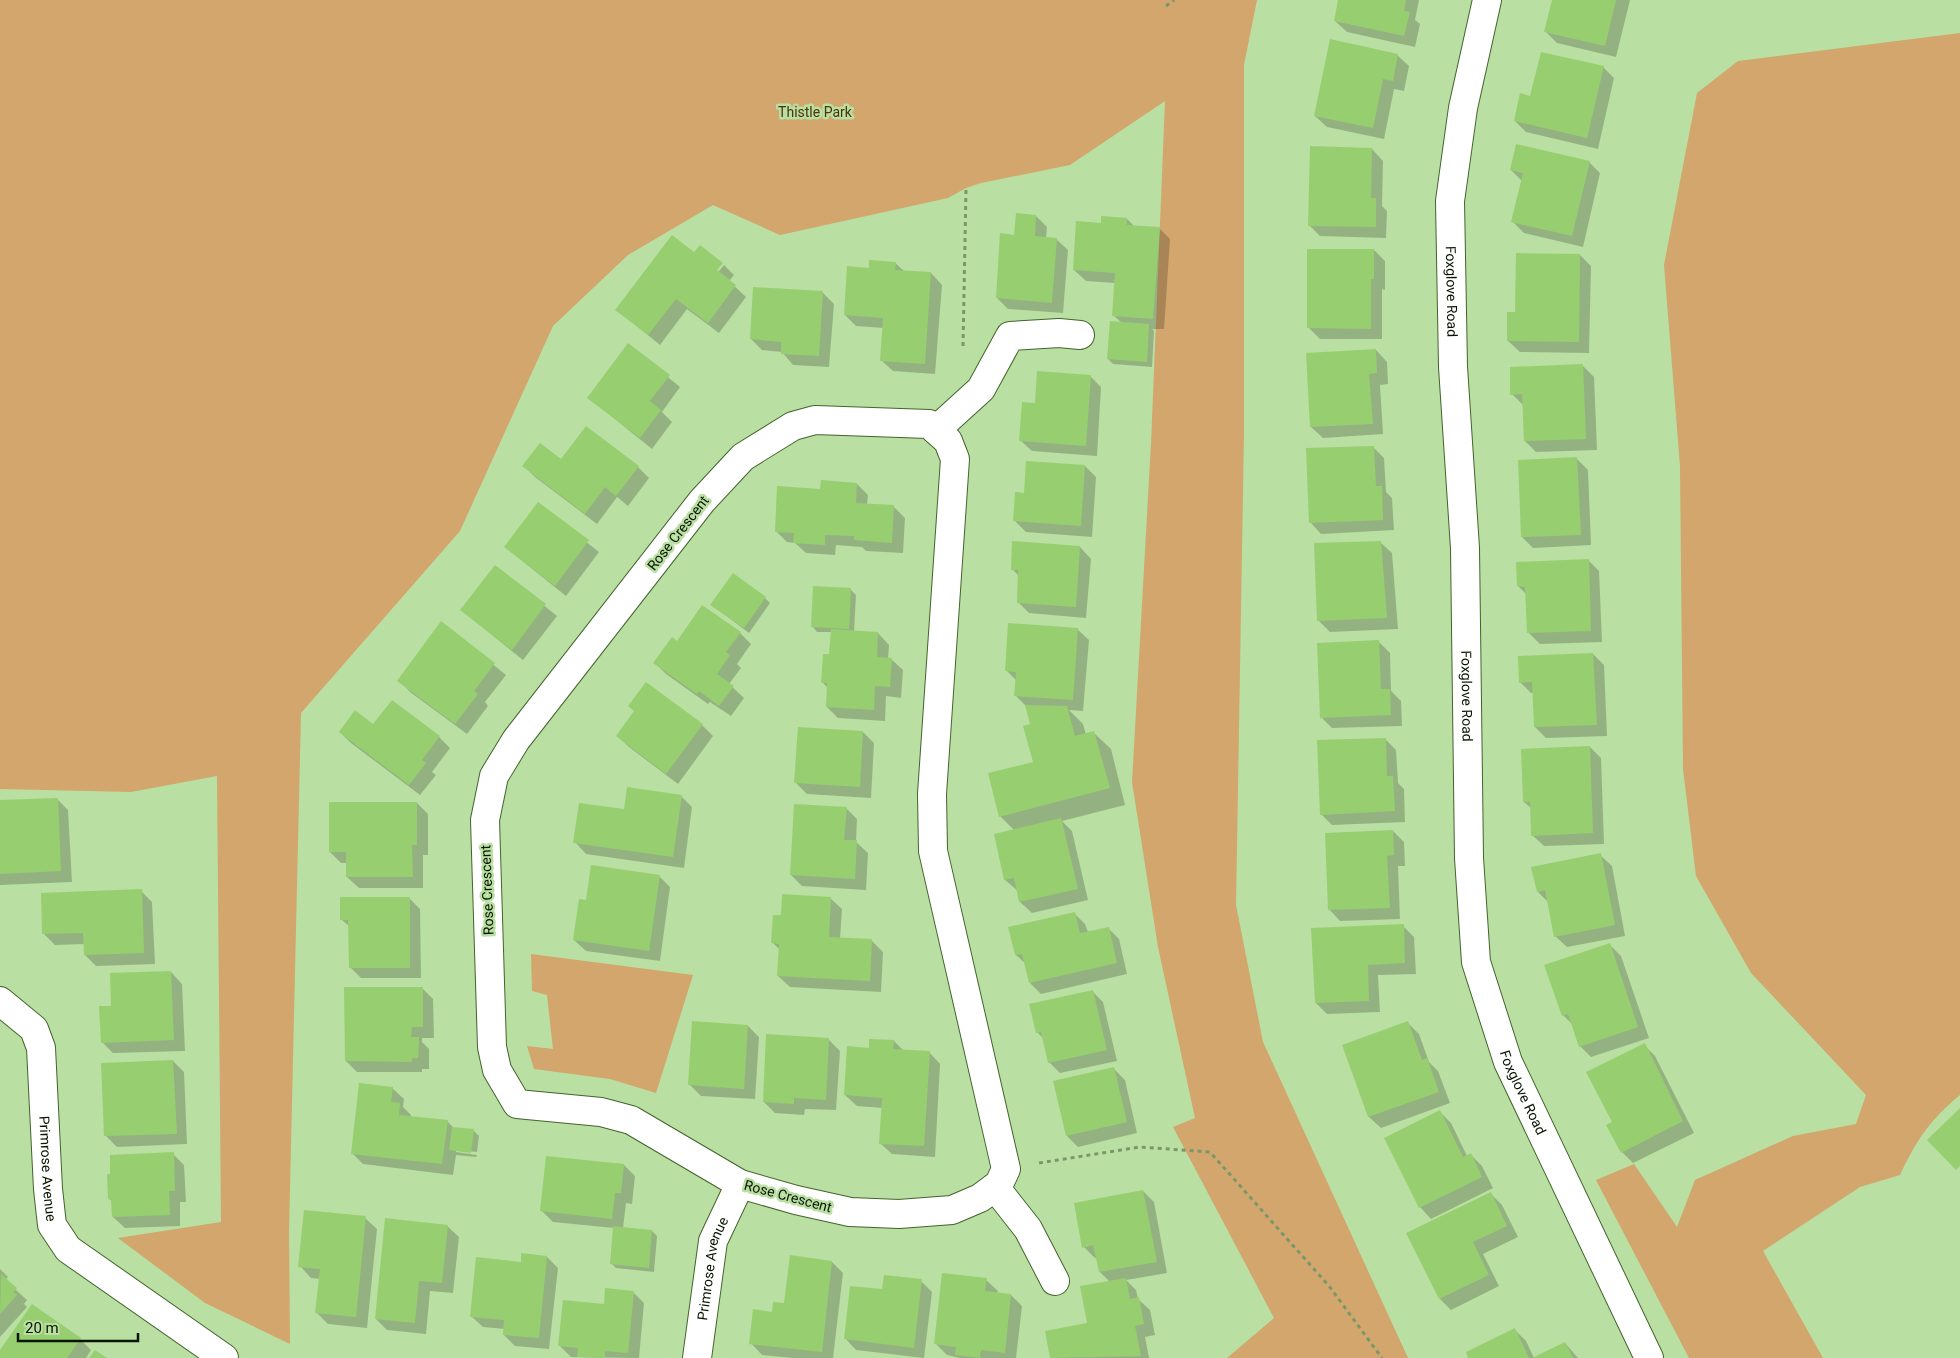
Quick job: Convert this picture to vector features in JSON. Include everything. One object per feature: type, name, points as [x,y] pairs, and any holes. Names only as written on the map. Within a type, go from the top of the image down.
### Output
[{"type":"street","name":"Foxglove Road","points":[[1487,0],[1463,108],[1450,201],[1453,367],[1465,548],[1469,858],[1476,962],[1508,1062],[1649,1358]]},
{"type":"street","points":[[1055,1282],[1000,1178],[933,851],[932,794],[955,459],[948,441],[936,430],[981,389],[1010,336],[1059,333],[1080,335]]},
{"type":"street","name":"Rose Crescent","points":[[936,430],[929,424],[814,420],[793,426],[743,457],[702,501],[516,740],[494,776],[485,820],[492,1047],[497,1070],[518,1104],[601,1112],[631,1120],[740,1184],[796,1200],[850,1212],[899,1214],[952,1210],[980,1198],[1000,1178]]},
{"type":"street","name":"Primrose Avenue","points":[[0,1001],[34,1029],[41,1048],[48,1189],[52,1225],[68,1249],[224,1358]]},
{"type":"street","name":"Primrose Avenue","points":[[697,1358],[713,1241],[740,1184]]},
{"type":"path","points":[[1166,6],[1174,0]]},
{"type":"path","points":[[963,349],[966,188]]},
{"type":"path","points":[[1000,1178],[1140,1147],[1210,1152],[1329,1286],[1382,1358]]},
{"type":"green space","name":"Thistle Park","points":[[0,0],[1257,0],[1244,65],[1244,432],[1236,905],[1263,1042],[1408,1358],[1227,1358],[1274,1318],[1173,1127],[1195,1118],[1158,947],[1132,782],[1151,444],[1165,101],[1070,165],[981,183],[966,188],[948,198],[780,235],[713,205],[628,255],[553,326],[460,531],[301,713],[289,1231],[290,1344],[205,1303],[118,1238],[221,1222],[217,776],[131,792],[0,789]]},
{"type":"green space","points":[[1960,33],[1960,1095],[1940,1113],[1925,1131],[1900,1175],[1860,1187],[1763,1251],[1823,1358],[1689,1358],[1596,1180],[1634,1164],[1677,1227],[1695,1180],[1793,1136],[1856,1124],[1866,1095],[1751,973],[1696,876],[1683,769],[1680,466],[1664,265],[1697,93],[1738,61]]},
{"type":"green space","points":[[531,954],[693,975],[656,1093],[610,1079],[534,1069],[527,1046],[553,1049],[547,995],[532,991]]},
{"type":"building","points":[[1338,0],[1406,0],[1404,11],[1410,12],[1404,36],[1334,21]]},
{"type":"building","points":[[1552,0],[1616,0],[1605,46],[1544,32]]},
{"type":"building","points":[[1330,39],[1398,54],[1393,81],[1383,79],[1373,128],[1314,116]]},
{"type":"building","points":[[1541,52],[1604,66],[1587,138],[1514,121],[1520,93],[1530,96]]},
{"type":"building","points":[[1516,144],[1590,161],[1572,236],[1511,222],[1523,173],[1510,170]]},
{"type":"building","points":[[1310,146],[1372,148],[1371,198],[1376,198],[1376,227],[1308,226]]},
{"type":"building","points":[[1016,213],[1036,215],[1035,236],[1057,238],[1052,303],[996,298],[1000,233],[1014,235]]},
{"type":"building","points":[[1101,216],[1127,218],[1127,225],[1160,227],[1153,319],[1112,316],[1115,273],[1073,270],[1076,221],[1101,223]]},
{"type":"building","points":[[672,235],[694,252],[700,245],[723,263],[717,270],[736,285],[708,323],[676,299],[648,335],[615,310]]},
{"type":"building","points":[[1307,249],[1374,249],[1374,279],[1371,279],[1371,329],[1307,328]]},
{"type":"building","points":[[1516,253],[1580,254],[1579,342],[1507,341],[1507,312],[1515,312]]},
{"type":"building","points":[[869,260],[896,262],[895,270],[931,272],[925,364],[880,361],[883,318],[844,315],[847,266],[869,268]]},
{"type":"building","points":[[753,287],[823,291],[819,356],[781,354],[781,342],[750,339]]},
{"type":"building","points":[[1110,321],[1149,324],[1147,362],[1107,359]]},
{"type":"building","points":[[628,343],[670,375],[650,401],[661,410],[640,438],[587,398]]},
{"type":"building","points":[[1376,349],[1377,373],[1369,374],[1373,424],[1310,427],[1306,353]]},
{"type":"building","points":[[1583,364],[1586,439],[1524,441],[1522,394],[1510,395],[1510,367]]},
{"type":"building","points":[[1037,371],[1091,375],[1086,446],[1019,441],[1022,402],[1035,403]]},
{"type":"building","points":[[586,426],[639,466],[616,496],[605,487],[585,514],[522,466],[540,443],[561,459]]},
{"type":"building","points":[[1374,446],[1376,486],[1382,486],[1383,520],[1309,523],[1306,448]]},
{"type":"building","points":[[1577,457],[1581,535],[1521,537],[1518,460]]},
{"type":"building","points":[[1026,461],[1085,465],[1081,526],[1013,521],[1015,492],[1024,493]]},
{"type":"building","points":[[821,480],[857,483],[856,503],[894,505],[892,543],[854,540],[854,536],[825,535],[825,545],[793,543],[794,533],[775,532],[777,486],[820,489]]},
{"type":"building","points":[[538,502],[589,540],[555,586],[504,547]]},
{"type":"building","points":[[1012,541],[1080,546],[1076,607],[1017,603],[1018,570],[1011,570]]},
{"type":"building","points":[[1381,541],[1387,618],[1317,621],[1314,543]]},
{"type":"building","points":[[1589,559],[1591,631],[1527,633],[1525,587],[1517,586],[1516,562]]},
{"type":"building","points":[[495,565],[546,604],[512,650],[460,610]]},
{"type":"building","points":[[733,573],[766,597],[744,628],[710,605]]},
{"type":"building","points":[[813,586],[851,588],[849,629],[811,627]]},
{"type":"building","points":[[702,605],[741,632],[726,652],[730,655],[717,674],[734,686],[719,706],[699,691],[697,694],[653,663],[672,637],[677,641]]},
{"type":"building","points":[[441,621],[495,663],[474,691],[478,694],[455,724],[397,681]]},
{"type":"building","points":[[1008,623],[1078,628],[1073,700],[1014,696],[1016,672],[1005,671]]},
{"type":"building","points":[[831,629],[878,632],[877,657],[892,658],[890,687],[875,686],[874,710],[826,707],[827,683],[821,683],[823,654],[829,654]]},
{"type":"building","points":[[1379,640],[1381,689],[1390,689],[1391,715],[1320,718],[1317,643]]},
{"type":"building","points":[[1593,653],[1597,725],[1534,727],[1532,682],[1519,683],[1518,656]]},
{"type":"building","points":[[646,682],[703,724],[666,774],[616,736],[634,711],[628,706]]},
{"type":"building","points":[[392,700],[440,736],[422,760],[426,763],[409,785],[339,732],[355,710],[373,724]]},
{"type":"building","points":[[1025,705],[1067,706],[1075,736],[1094,731],[1110,788],[999,817],[988,773],[1033,762],[1023,726],[1030,724]]},
{"type":"building","points":[[798,727],[863,731],[860,787],[794,783]]},
{"type":"building","points":[[1386,738],[1387,776],[1393,776],[1395,811],[1320,815],[1317,740]]},
{"type":"building","points":[[1590,746],[1593,833],[1531,836],[1530,802],[1523,802],[1521,749]]},
{"type":"building","points":[[627,787],[682,795],[673,857],[573,843],[579,803],[624,809]]},
{"type":"building","points":[[58,798],[61,871],[0,874],[0,800]]},
{"type":"building","points":[[329,802],[417,802],[417,845],[412,845],[413,877],[346,877],[346,852],[329,852]]},
{"type":"building","points":[[794,804],[847,807],[844,840],[857,840],[855,879],[790,875]]},
{"type":"building","points":[[1061,818],[1078,889],[1019,902],[1014,878],[1004,880],[994,834]]},
{"type":"building","points":[[1393,830],[1394,855],[1387,856],[1390,908],[1328,910],[1325,833]]},
{"type":"building","points":[[1601,853],[1615,925],[1554,937],[1545,890],[1537,892],[1531,867]]},
{"type":"building","points":[[591,865],[660,875],[649,951],[573,940],[579,899],[586,900]]},
{"type":"building","points":[[142,889],[144,953],[84,955],[83,933],[42,934],[41,893]]},
{"type":"building","points":[[782,894],[831,897],[829,937],[872,939],[870,981],[777,976],[779,944],[771,943],[773,915],[781,915]]},
{"type":"building","points":[[340,897],[410,897],[410,968],[349,968],[348,920],[340,920]]},
{"type":"building","points":[[1075,912],[1080,933],[1109,927],[1117,963],[1029,983],[1022,954],[1015,955],[1008,927]]},
{"type":"building","points":[[1404,924],[1405,963],[1368,965],[1369,1001],[1315,1003],[1311,928]]},
{"type":"building","points":[[1610,943],[1638,1027],[1579,1047],[1568,1014],[1562,1016],[1544,965]]},
{"type":"building","points":[[171,971],[174,1040],[101,1043],[99,1006],[111,1006],[110,973]]},
{"type":"building","points":[[344,987],[423,987],[423,1027],[412,1027],[411,1037],[419,1037],[418,1058],[412,1058],[412,1062],[345,1061]]},
{"type":"building","points":[[1093,990],[1107,1050],[1048,1063],[1041,1032],[1036,1033],[1029,1004]]},
{"type":"building","points":[[692,1021],[748,1025],[744,1089],[688,1085]]},
{"type":"building","points":[[1408,1021],[1422,1060],[1427,1058],[1439,1092],[1368,1117],[1342,1045]]},
{"type":"building","points":[[766,1034],[829,1038],[826,1100],[794,1098],[794,1104],[763,1102]]},
{"type":"building","points":[[869,1039],[894,1040],[893,1049],[930,1051],[924,1146],[879,1144],[882,1098],[844,1095],[847,1046],[869,1048]]},
{"type":"building","points":[[1645,1043],[1683,1121],[1621,1153],[1606,1125],[1612,1122],[1586,1072]]},
{"type":"building","points":[[173,1060],[177,1134],[104,1136],[101,1063]]},
{"type":"building","points":[[1114,1067],[1127,1122],[1066,1136],[1053,1081]]},
{"type":"building","points":[[359,1083],[393,1087],[391,1102],[400,1103],[399,1115],[448,1120],[442,1164],[351,1154]]},
{"type":"building","points":[[1960,1108],[1960,1166],[1956,1170],[1927,1140]]},
{"type":"building","points":[[1440,1110],[1463,1157],[1471,1153],[1482,1177],[1419,1208],[1384,1138]]},
{"type":"building","points":[[452,1127],[474,1129],[471,1153],[449,1150]]},
{"type":"building","points":[[174,1152],[175,1191],[169,1191],[170,1215],[112,1217],[111,1199],[108,1199],[107,1174],[110,1174],[110,1155]]},
{"type":"building","points":[[546,1156],[624,1164],[621,1193],[615,1193],[612,1219],[540,1211]]},
{"type":"building","points":[[1143,1190],[1157,1262],[1099,1272],[1093,1245],[1082,1248],[1074,1203]]},
{"type":"building","points":[[1491,1192],[1507,1226],[1473,1242],[1489,1275],[1439,1299],[1406,1233]]},
{"type":"building","points":[[304,1210],[366,1216],[356,1317],[315,1313],[320,1269],[298,1267]]},
{"type":"building","points":[[385,1218],[448,1225],[442,1283],[419,1281],[415,1323],[375,1319]]},
{"type":"building","points":[[613,1226],[652,1230],[649,1268],[610,1264]]},
{"type":"building","points":[[521,1253],[547,1256],[539,1338],[503,1335],[504,1320],[470,1317],[476,1257],[521,1262]]},
{"type":"building","points":[[790,1255],[832,1261],[822,1352],[749,1344],[753,1309],[772,1312],[773,1302],[784,1303]]},
{"type":"building","points":[[942,1273],[987,1278],[985,1291],[1011,1294],[1005,1353],[981,1350],[980,1358],[955,1355],[956,1347],[934,1344]]},
{"type":"building","points":[[1,1274],[17,1288],[13,1292],[17,1295],[0,1314]]},
{"type":"building","points":[[884,1275],[922,1279],[914,1348],[844,1339],[850,1286],[882,1289]]},
{"type":"building","points":[[1126,1278],[1130,1299],[1139,1297],[1144,1324],[1135,1326],[1141,1356],[1050,1358],[1045,1331],[1087,1323],[1080,1286]]},
{"type":"building","points":[[605,1288],[634,1291],[628,1353],[605,1351],[605,1358],[577,1357],[578,1348],[558,1346],[563,1300],[604,1304]]},
{"type":"building","points":[[32,1304],[81,1338],[67,1358],[0,1358],[0,1350]]},
{"type":"building","points":[[1515,1328],[1529,1358],[1468,1358],[1466,1352]]},
{"type":"building","points":[[1565,1342],[1573,1358],[1532,1358]]},
{"type":"building","points":[[95,1350],[107,1358],[89,1358]]}]
